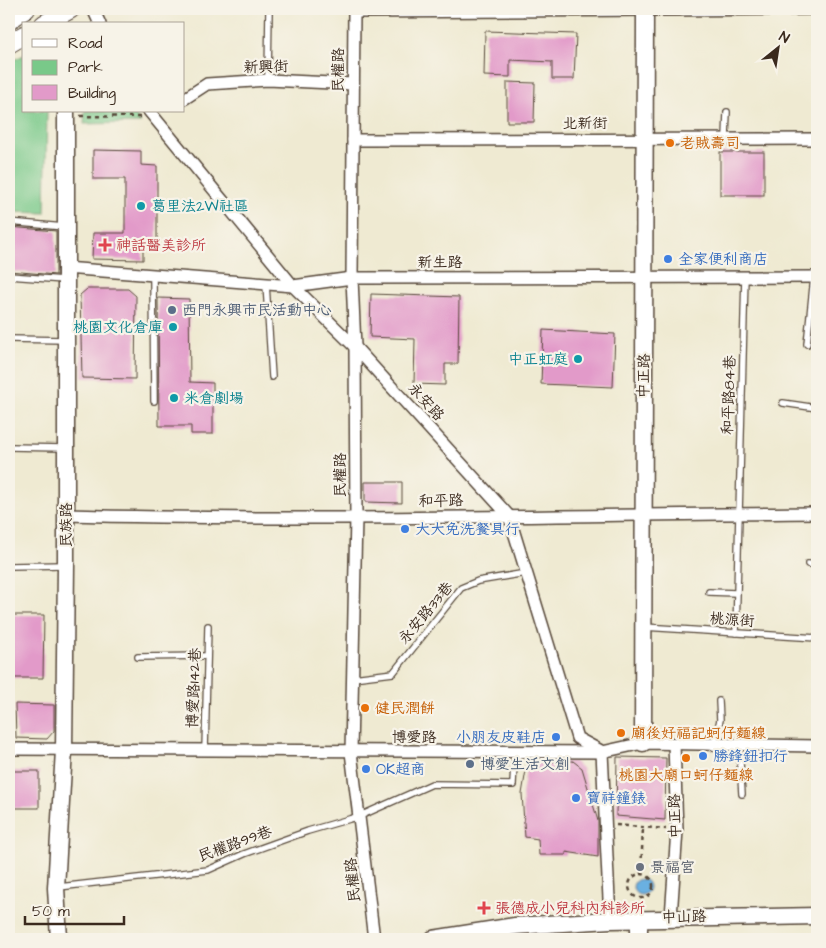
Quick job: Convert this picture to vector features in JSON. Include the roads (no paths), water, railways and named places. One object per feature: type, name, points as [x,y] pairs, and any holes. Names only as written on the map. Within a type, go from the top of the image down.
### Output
[{"type":"main road","points":[[9,20],[26,9]]},
{"type":"main road","name":"中正路","points":[[643,743],[645,10]]},
{"type":"main road","points":[[48,22],[68,13]]},
{"type":"main road","points":[[9,44],[22,36]]},
{"type":"main road","name":"民族路","points":[[59,939],[56,888],[64,750],[66,565],[64,340],[66,113]]},
{"type":"main road","name":"中山路","points":[[433,939],[515,926],[639,918],[817,916]]},
{"type":"main road","points":[[639,918],[639,939]]},
{"type":"street","points":[[93,9],[99,22]]},
{"type":"street","points":[[354,10],[817,9]]},
{"type":"street","name":"民權路","points":[[354,10],[352,278],[355,347],[356,518],[351,752],[374,939]]},
{"type":"street","name":"新興街","points":[[185,98],[207,84],[268,80],[353,84]]},
{"type":"street","name":"永安路","points":[[156,113],[293,286],[355,347],[509,516],[577,738],[602,752]]},
{"type":"street","name":"北新街","points":[[353,140],[817,139]]},
{"type":"street","name":"新生路","points":[[65,274],[153,276],[293,286],[352,278],[816,277]]},
{"type":"street","name":"和平路","points":[[65,514],[158,517],[356,518],[817,513]]},
{"type":"street","name":"博愛路","points":[[9,749],[602,752],[643,743],[817,746]]},
{"type":"street","name":"中正路","points":[[671,917],[677,830],[674,744]]},
{"type":"street","points":[[602,752],[610,920]]},
{"type":"lane","points":[[268,80],[269,9]]},
{"type":"lane","points":[[726,138],[727,112]]},
{"type":"lane","points":[[9,222],[65,228]]},
{"type":"lane","points":[[9,276],[65,274]]},
{"type":"lane","points":[[153,276],[154,401]]},
{"type":"lane","name":"和平路84巷","points":[[736,633],[745,276]]},
{"type":"lane","points":[[807,344],[816,277]]},
{"type":"lane","points":[[266,284],[272,377]]},
{"type":"lane","points":[[9,339],[64,340]]},
{"type":"lane","points":[[783,404],[817,408]]},
{"type":"lane","points":[[9,447],[66,448]]},
{"type":"lane","points":[[808,564],[817,565]]},
{"type":"lane","points":[[9,566],[66,565]]},
{"type":"lane","name":"永安路33巷","points":[[353,678],[393,673],[461,588],[478,581],[526,573]]},
{"type":"lane","points":[[709,592],[736,593]]},
{"type":"lane","name":"博愛路142巷","points":[[205,751],[208,626]]},
{"type":"lane","name":"桃源街","points":[[644,627],[817,638]]},
{"type":"lane","points":[[138,657],[207,656]]},
{"type":"lane","points":[[714,744],[720,720],[719,701]]},
{"type":"lane","points":[[739,745],[742,794]]},
{"type":"lane","name":"民權路99巷","points":[[56,888],[208,870],[244,854],[308,831],[360,816],[432,784],[513,785],[514,764],[520,752]]},
{"type":"water","points":[[641,879],[647,881],[649,887],[647,893],[641,895],[635,893],[633,887],[635,881]]},
{"type":"place","name":"老賊壽司","points":[[670,143]]},
{"type":"place","name":"葛里法2W社區","points":[[141,206]]},
{"type":"place","name":"神話醫美診所","points":[[105,245]]},
{"type":"place","name":"全家便利商店","points":[[668,259]]},
{"type":"place","name":"西門永興市民活動中心","points":[[172,310]]},
{"type":"place","name":"桃園文化倉庫","points":[[173,327]]},
{"type":"place","name":"中正虹庭","points":[[578,359]]},
{"type":"place","name":"米倉劇場","points":[[174,398]]},
{"type":"place","name":"大大免洗餐具行","points":[[405,529]]},
{"type":"place","name":"健民潤餅","points":[[365,708]]},
{"type":"place","name":"廟後好福記蚵仔麵線","points":[[621,733]]},
{"type":"place","name":"小朋友皮鞋店","points":[[556,737]]},
{"type":"place","name":"勝鋒鈕扣行","points":[[703,756]]},
{"type":"place","name":"桃園大廟口蚵仔麵線","points":[[686,758]]},
{"type":"place","name":"博愛生活文創","points":[[470,764]]},
{"type":"place","name":"OK超商","points":[[366,769]]},
{"type":"place","name":"寶祥鐘錶","points":[[576,798]]},
{"type":"place","name":"景福宮","points":[[640,867]]},
{"type":"place","name":"張德成小兒科內科診所","points":[[484,908]]}]
